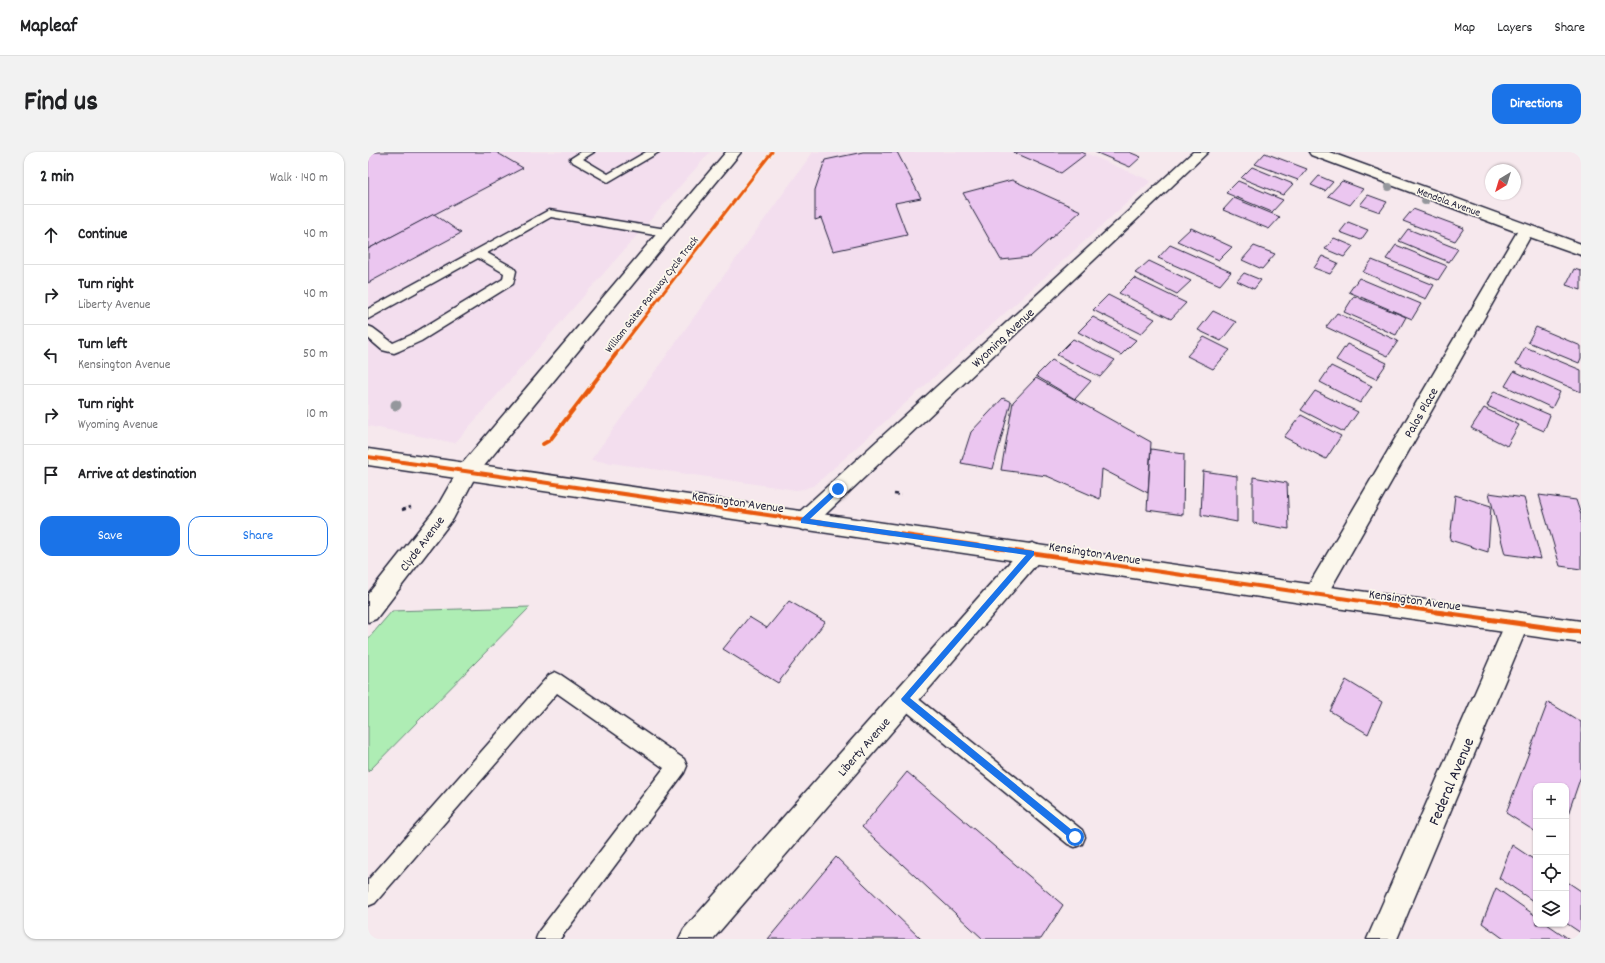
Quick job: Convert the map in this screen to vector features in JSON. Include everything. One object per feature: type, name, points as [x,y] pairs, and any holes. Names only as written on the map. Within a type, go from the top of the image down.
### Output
[{"type":"street","name":"Clyde Avenue","points":[[368,611],[445,513],[468,471],[734,152]]},
{"type":"street","name":"Wyoming Avenue","points":[[804,521],[1201,152]]},
{"type":"street","name":"Mendola Avenue","points":[[1316,152],[1581,250]]},
{"type":"street","name":"Palos Place","points":[[1315,595],[1526,230]]},
{"type":"street","name":"Kensington Avenue","points":[[368,457],[1315,595],[1581,632]]},
{"type":"street","name":"Liberty Avenue","points":[[694,939],[1032,553]]},
{"type":"street","name":"Federal Avenue","points":[[1382,939],[1517,624]]},
{"type":"lane","points":[[589,152],[575,160],[608,179],[654,152]]},
{"type":"lane","points":[[368,315],[549,213],[666,233]]},
{"type":"lane","points":[[368,331],[387,347],[394,348],[416,338],[508,281],[510,271],[479,253]]},
{"type":"lane","points":[[368,896],[555,681],[677,766],[547,939]]},
{"type":"lane","points":[[905,699],[1075,837]]},
{"type":"path","points":[[894,494],[902,495]]},
{"type":"path","points":[[402,510],[411,508]]},
{"type":"shaded area","points":[[368,152],[710,152],[455,443],[368,426]]},
{"type":"shaded area","points":[[813,152],[1083,152],[1151,181],[815,485],[796,490],[591,460]]},
{"type":"green space","points":[[530,607],[368,772],[368,639],[392,611]]},
{"type":"building","points":[[368,152],[496,152],[523,168],[368,249]]},
{"type":"building","points":[[863,152],[897,152],[921,198],[895,203],[907,235],[833,251],[821,218],[815,220],[815,190],[825,160]]},
{"type":"building","points":[[1013,152],[1081,152],[1086,154],[1061,173]]},
{"type":"building","points":[[1095,152],[1129,152],[1141,157],[1130,167]]},
{"type":"building","points":[[1265,153],[1307,169],[1298,180],[1255,164]]},
{"type":"building","points":[[1252,167],[1293,184],[1283,195],[1241,178]]},
{"type":"building","points":[[1319,176],[1333,182],[1325,191],[1311,185]]},
{"type":"building","points":[[1012,180],[1081,211],[1030,257],[1001,260],[963,193]]},
{"type":"building","points":[[1238,181],[1283,200],[1272,212],[1226,193]]},
{"type":"building","points":[[1342,181],[1363,189],[1350,205],[1328,196]]},
{"type":"building","points":[[1368,195],[1387,202],[1380,212],[1360,205]]},
{"type":"building","points":[[1234,198],[1280,217],[1269,229],[1223,210]]},
{"type":"building","points":[[1413,209],[1464,228],[1455,241],[1403,221]]},
{"type":"building","points":[[434,214],[461,233],[368,283],[368,249]]},
{"type":"building","points":[[1348,222],[1368,230],[1361,240],[1340,232]]},
{"type":"building","points":[[1191,228],[1232,247],[1219,260],[1177,241]]},
{"type":"building","points":[[1408,229],[1458,249],[1449,262],[1399,241]]},
{"type":"building","points":[[1334,238],[1353,246],[1344,257],[1325,249]]},
{"type":"building","points":[[1170,245],[1231,272],[1220,285],[1158,258]]},
{"type":"building","points":[[1396,245],[1447,266],[1438,280],[1386,259]]},
{"type":"building","points":[[1254,246],[1275,254],[1262,269],[1242,260]]},
{"type":"building","points":[[1322,256],[1338,263],[1330,274],[1314,268]]},
{"type":"building","points":[[1372,260],[1434,285],[1426,299],[1363,272]]},
{"type":"building","points":[[1149,261],[1191,281],[1177,294],[1135,273]]},
{"type":"building","points":[[1574,269],[1581,271],[1581,290],[1566,285]]},
{"type":"building","points":[[1244,273],[1261,280],[1254,289],[1237,281]]},
{"type":"building","points":[[1134,278],[1186,303],[1171,319],[1119,293]]},
{"type":"building","points":[[1359,278],[1421,304],[1412,319],[1349,292]]},
{"type":"building","points":[[1108,295],[1155,319],[1141,334],[1093,310]]},
{"type":"building","points":[[1354,296],[1406,317],[1396,335],[1344,312]]},
{"type":"building","points":[[1213,311],[1236,322],[1221,341],[1198,330]]},
{"type":"building","points":[[1337,313],[1398,341],[1388,356],[1326,327]]},
{"type":"building","points":[[1093,317],[1136,340],[1121,355],[1078,332]]},
{"type":"building","points":[[1536,327],[1581,346],[1581,358],[1579,363],[1528,342]]},
{"type":"building","points":[[1204,337],[1230,350],[1213,369],[1187,356]]},
{"type":"building","points":[[1073,339],[1115,360],[1100,377],[1057,355]]},
{"type":"building","points":[[1347,344],[1387,363],[1376,379],[1336,360]]},
{"type":"building","points":[[1525,347],[1581,370],[1581,392],[1516,364]]},
{"type":"building","points":[[1052,360],[1091,381],[1075,399],[1036,376]]},
{"type":"building","points":[[1331,366],[1372,386],[1360,403],[1320,382]]},
{"type":"building","points":[[1514,371],[1560,392],[1552,408],[1505,386]]},
{"type":"building","points":[[1036,378],[1151,442],[1148,493],[1102,469],[1100,499],[1047,476],[1001,470],[1013,402]]},
{"type":"building","points":[[1315,391],[1358,412],[1344,432],[1301,410]]},
{"type":"building","points":[[1494,391],[1550,415],[1544,431],[1487,406]]},
{"type":"building","points":[[1003,398],[1011,402],[993,469],[961,463],[971,432]]},
{"type":"building","points":[[1484,408],[1519,425],[1507,446],[1471,428]]},
{"type":"building","points":[[1301,415],[1341,436],[1326,459],[1284,437]]},
{"type":"building","points":[[1151,449],[1184,454],[1183,515],[1147,510]]},
{"type":"building","points":[[1203,471],[1237,476],[1237,522],[1201,515]]},
{"type":"building","points":[[1253,477],[1287,483],[1289,529],[1253,523]]},
{"type":"building","points":[[1489,493],[1524,498],[1541,559],[1505,554]]},
{"type":"building","points":[[1455,495],[1491,506],[1488,552],[1450,540]]},
{"type":"building","points":[[1539,495],[1576,500],[1581,515],[1581,569],[1560,566]]},
{"type":"building","points":[[789,601],[825,622],[778,683],[723,649],[749,617],[767,628]]},
{"type":"building","points":[[1346,680],[1382,702],[1368,734],[1330,711]]},
{"type":"building","points":[[1548,702],[1581,722],[1581,776],[1569,811],[1569,783],[1533,783],[1533,830],[1506,813]]},
{"type":"building","points":[[907,772],[1063,905],[1041,939],[983,939],[862,827]]},
{"type":"building","points":[[1512,845],[1533,859],[1533,901],[1499,878]]},
{"type":"building","points":[[836,857],[921,939],[768,939]]},
{"type":"building","points":[[1569,883],[1581,891],[1581,933],[1569,925]]},
{"type":"building","points":[[1496,888],[1533,914],[1533,927],[1551,927],[1569,939],[1504,939],[1482,923]]},
{"type":"cycle path","name":"William Gaiter Parkway Cycle Track","points":[[543,444],[550,440],[772,152]]},
{"type":"cycle path","points":[[368,457],[1315,595],[1581,632]]},
{"type":"route","points":[[838,489],[804,521],[1032,553],[905,699],[1075,837]]}]
